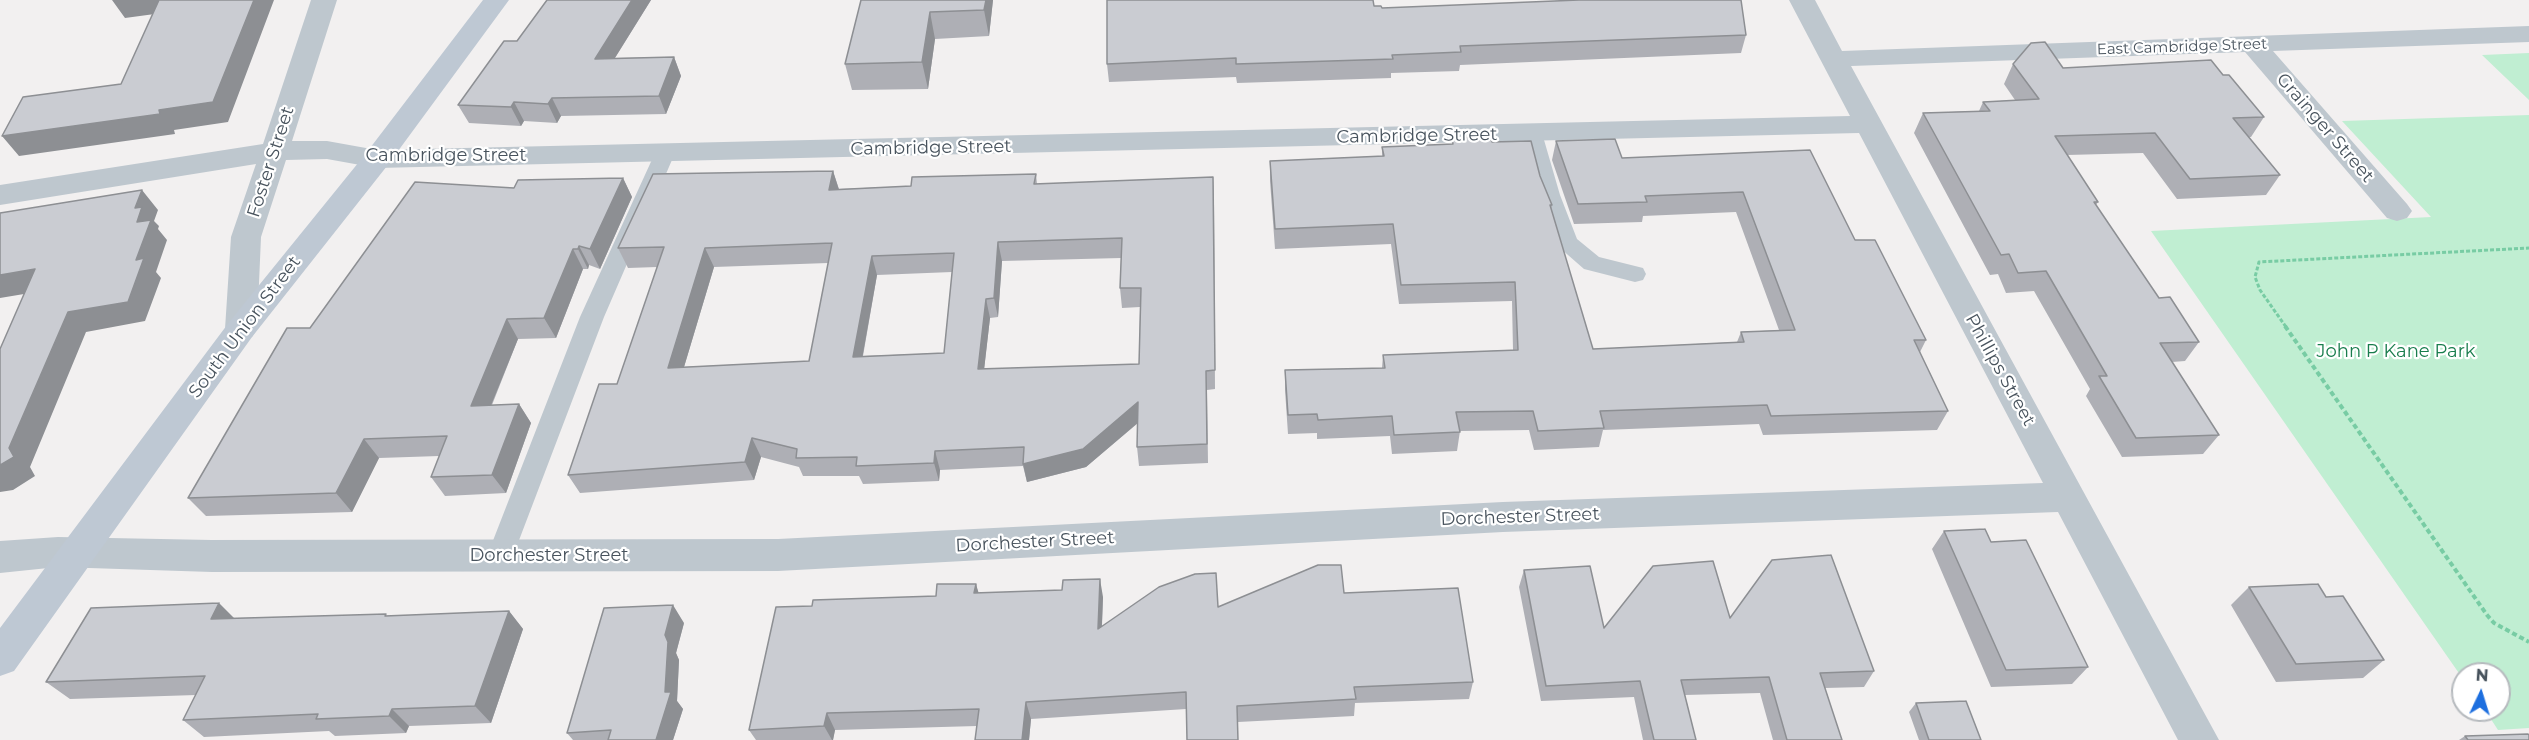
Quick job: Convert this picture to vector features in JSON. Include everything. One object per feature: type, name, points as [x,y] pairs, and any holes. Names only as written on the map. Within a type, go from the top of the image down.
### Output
[{"type":"main road","name":"South Union Street","points":[[0,659],[241,329],[376,159],[496,0]]},
{"type":"street","name":"Foster Street","points":[[241,329],[246,237],[324,0]]},
{"type":"street","name":"Phillips Street","points":[[1802,0],[2199,740]]},
{"type":"street","name":"East Cambridge Street","points":[[1834,59],[2529,34]]},
{"type":"street","name":"Grainger Street","points":[[2253,45],[2397,211]]},
{"type":"street","name":"Cambridge Street","points":[[0,195],[276,151],[327,150],[376,159],[1867,124]]},
{"type":"street","name":"Dorchester Street","points":[[0,557],[58,552],[500,556],[778,555],[1503,517],[2070,497]]},
{"type":"lane","points":[[1532,133],[1549,195],[1568,243],[1592,263],[1635,274]]},
{"type":"lane","points":[[500,556],[592,317],[664,153]]},
{"type":"path","points":[[2529,248],[2277,259],[2259,262],[2255,277],[2260,290],[2487,615],[2494,623],[2529,642]]},
{"type":"green space","points":[[2529,53],[2529,100],[2482,55]]},
{"type":"green space","name":"John P Kane Park","points":[[2529,115],[2529,728],[2498,730],[2493,722],[2511,722],[2511,662],[2451,662],[2151,231],[2431,217],[2342,121]]},
{"type":"building","points":[[159,0],[254,0],[213,102],[159,110],[160,114],[2,136],[23,97],[121,84]]},
{"type":"building","points":[[547,0],[632,0],[595,59],[674,57],[659,96],[552,98],[548,104],[514,102],[511,107],[458,105],[504,41],[517,41]]},
{"type":"building","points":[[861,0],[986,0],[984,10],[930,12],[922,62],[845,64]]},
{"type":"building","points":[[1107,0],[1373,0],[1374,6],[1382,8],[1579,0],[1741,0],[1746,35],[1460,46],[1461,52],[1392,55],[1393,59],[1236,64],[1236,58],[1107,64]]},
{"type":"building","points":[[2045,42],[2063,68],[2211,60],[2223,75],[2229,75],[2264,117],[2233,118],[2280,175],[2190,179],[2155,133],[2055,136],[2098,202],[2094,202],[2159,298],[2170,297],[2199,342],[2160,343],[2219,435],[2136,438],[2099,376],[2107,376],[2046,271],[2018,273],[2009,254],[2001,255],[1923,113],[1990,111],[1983,102],[2039,99],[2013,64],[2031,43]]},
{"type":"building","points":[[1490,137],[1492,142],[1531,141],[1540,176],[1552,205],[1550,205],[1593,349],[1744,342],[1741,332],[1795,330],[1743,192],[1645,196],[1647,202],[1578,204],[1556,141],[1615,139],[1622,158],[1810,150],[1855,240],[1875,240],[1926,340],[1914,340],[1948,411],[1771,416],[1767,405],[1600,411],[1604,428],[1538,431],[1533,411],[1456,412],[1460,432],[1394,435],[1392,416],[1318,420],[1317,414],[1288,415],[1285,370],[1385,368],[1383,355],[1518,350],[1515,282],[1401,285],[1393,224],[1275,229],[1270,161],[1384,156],[1382,147],[1453,144],[1452,138]]},
{"type":"building","points":[[833,171],[829,190],[911,186],[912,177],[1036,174],[1034,184],[1213,177],[1215,370],[1206,371],[1207,444],[1137,447],[1138,402],[1083,449],[1023,464],[1024,447],[935,451],[934,463],[856,466],[857,457],[796,458],[797,449],[752,438],[745,462],[568,475],[599,384],[617,384],[664,247],[618,248],[653,174]],"holes":[[[1122,238],[1120,288],[1141,288],[1139,364],[978,369],[986,299],[994,298],[998,242]],[[832,243],[809,361],[668,368],[705,248]],[[954,253],[944,353],[853,357],[872,256]]]},
{"type":"building","points":[[623,178],[590,249],[579,246],[578,249],[573,249],[544,318],[507,319],[471,406],[519,404],[492,475],[431,477],[447,436],[364,439],[336,493],[188,498],[287,328],[310,328],[415,182],[514,188],[518,180]]},
{"type":"building","points":[[142,190],[135,208],[142,207],[137,222],[151,220],[136,260],[144,258],[128,302],[68,312],[9,448],[14,457],[0,465],[0,349],[35,269],[0,275],[0,213]]},
{"type":"building","points":[[1985,529],[1991,542],[2026,540],[2088,667],[2006,670],[1944,531]]},
{"type":"building","points":[[1831,555],[1874,671],[1820,673],[1842,740],[1787,740],[1769,677],[1681,680],[1696,740],[1654,740],[1640,681],[1546,686],[1524,570],[1590,566],[1604,628],[1653,566],[1713,561],[1730,618],[1772,560]]},
{"type":"building","points":[[1318,565],[1341,565],[1344,593],[1458,588],[1473,682],[1354,687],[1356,699],[1237,706],[1238,740],[1187,740],[1186,692],[1026,702],[1022,740],[975,740],[979,709],[827,713],[824,726],[749,730],[776,607],[812,606],[813,600],[936,596],[937,584],[976,584],[974,593],[1062,590],[1063,580],[1100,579],[1098,629],[1159,587],[1195,574],[1216,573],[1218,607]]},
{"type":"building","points":[[2318,584],[2326,597],[2343,596],[2384,660],[2296,664],[2249,587]]},
{"type":"building","points":[[219,603],[211,619],[509,611],[475,706],[392,709],[389,716],[316,719],[318,714],[183,720],[205,676],[46,682],[91,608]]},
{"type":"building","points":[[673,605],[665,635],[668,642],[665,692],[671,692],[656,740],[608,740],[611,730],[567,733],[604,608]]},
{"type":"building","points":[[1966,701],[1981,740],[1929,740],[1916,703]]},
{"type":"building","points":[[2528,734],[2529,740],[2468,740],[2465,736]]}]
